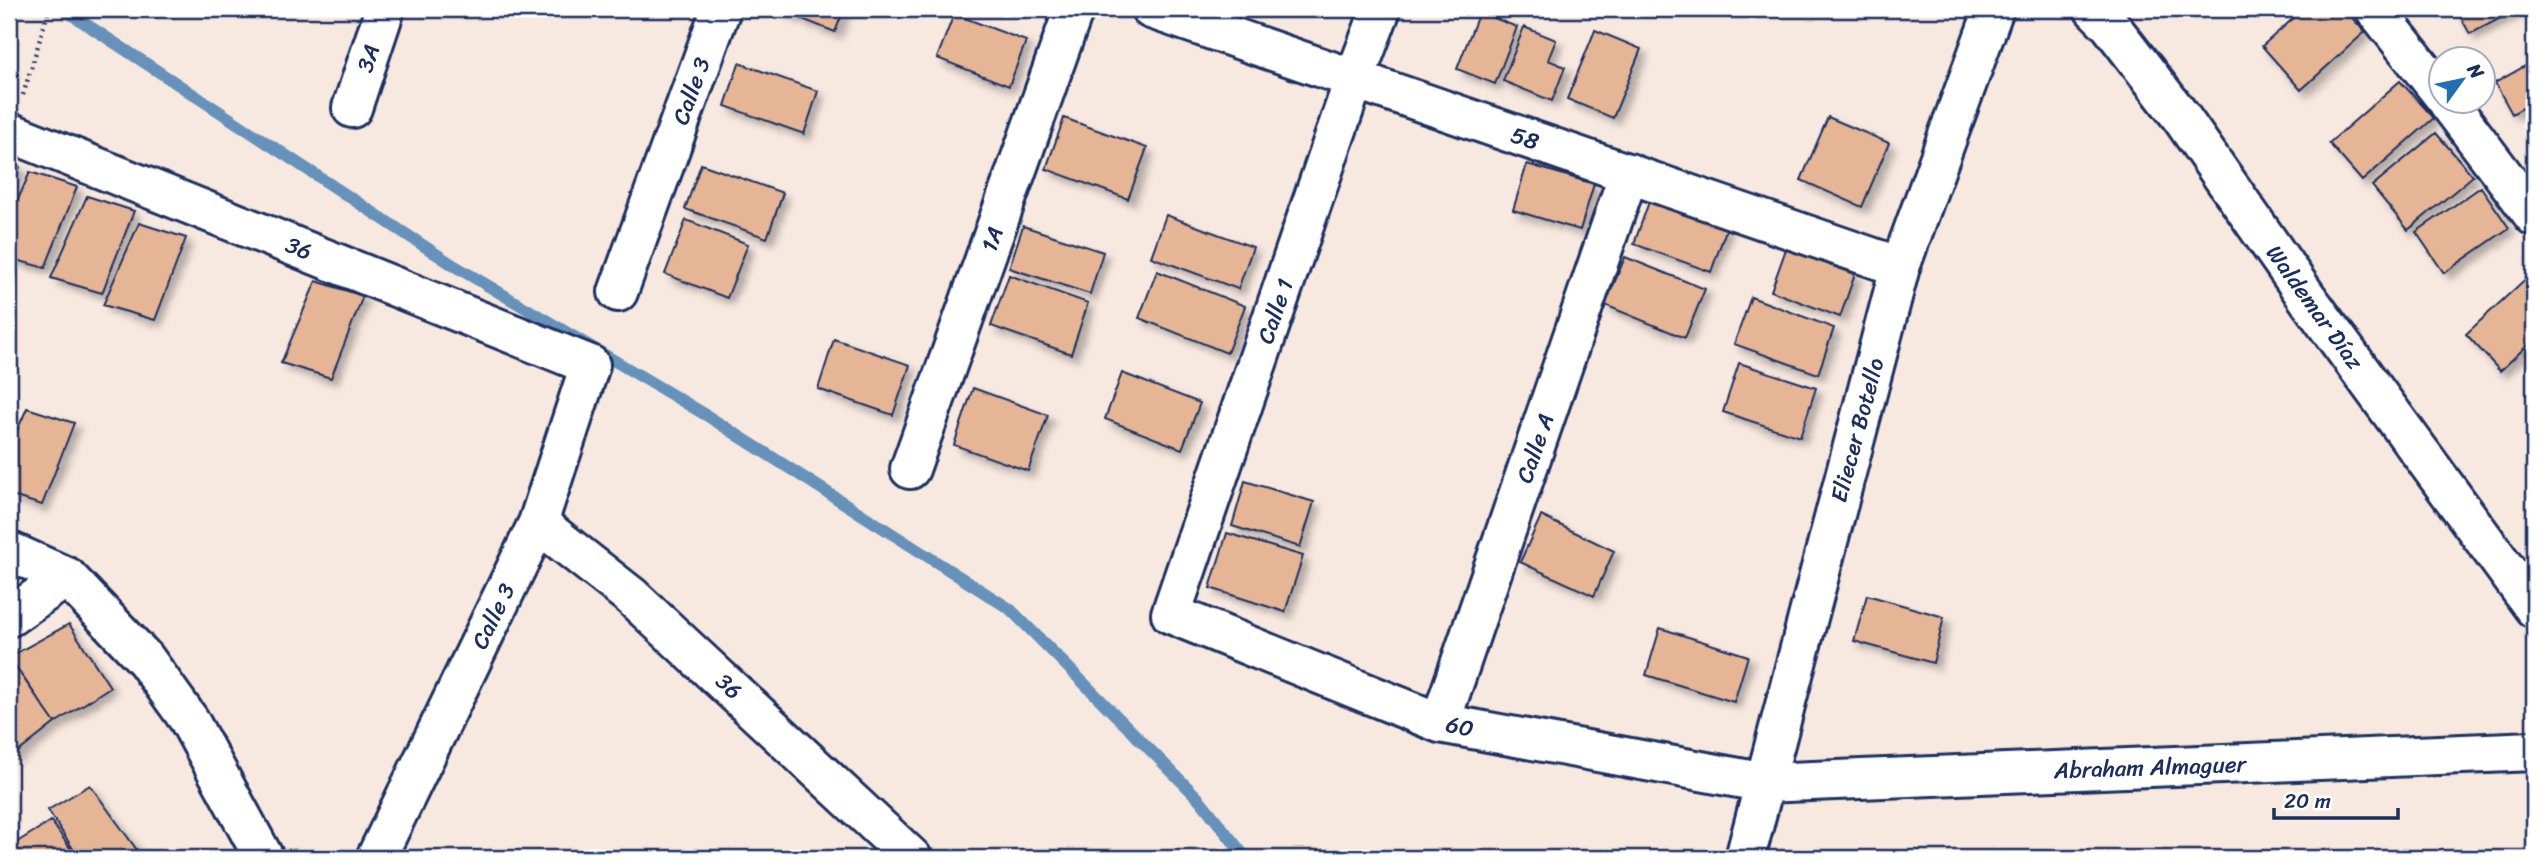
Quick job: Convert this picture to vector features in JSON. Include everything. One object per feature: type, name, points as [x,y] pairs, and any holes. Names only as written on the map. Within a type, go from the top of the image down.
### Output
[{"type":"street","name":"3A","points":[[352,108],[385,9]]},
{"type":"street","name":"Calle 3","points":[[618,292],[721,9]]},
{"type":"street","name":"1A","points":[[910,469],[1074,9]]},
{"type":"street","name":"58","points":[[1151,9],[1900,267]]},
{"type":"street","name":"Calle 1","points":[[1171,614],[1354,80],[1381,9]]},
{"type":"street","name":"Eliecer Botello","points":[[1745,858],[1900,267],[1994,9]]},
{"type":"street","name":"Waldemar Díaz","points":[[2094,9],[2181,117],[2308,299],[2534,608]]},
{"type":"street","points":[[2378,9],[2428,76]]},
{"type":"street","points":[[2463,116],[2519,167],[2534,216]]},
{"type":"street","name":"36","points":[[10,133],[590,365]]},
{"type":"street","name":"Calle A","points":[[1440,723],[1629,173]]},
{"type":"street","name":"Calle 3","points":[[376,858],[538,523],[590,365]]},
{"type":"street","name":"36","points":[[538,523],[631,596],[912,858]]},
{"type":"street","points":[[9,551],[67,577],[146,660],[189,720],[257,856]]},
{"type":"street","points":[[9,617],[67,577]]},
{"type":"street","name":"60","points":[[1171,614],[1440,723],[1766,783]]},
{"type":"street","name":"Abraham Almaguer","points":[[1766,783],[2534,751]]},
{"type":"path","points":[[10,133],[49,9]]},
{"type":"building","points":[[777,9],[844,9],[835,32]]},
{"type":"building","points":[[2304,9],[2344,9],[2365,32],[2301,90],[2262,46]]},
{"type":"building","points":[[2456,9],[2518,9],[2470,34]]},
{"type":"building","points":[[1479,12],[1517,27],[1495,84],[1457,69]]},
{"type":"building","points":[[954,14],[1026,41],[1009,86],[937,58]]},
{"type":"building","points":[[1524,27],[1556,40],[1548,60],[1565,67],[1552,101],[1503,81]]},
{"type":"building","points":[[1595,30],[1641,49],[1613,118],[1567,99]]},
{"type":"building","points":[[2534,61],[2534,102],[2512,114],[2498,88],[2498,81]]},
{"type":"building","points":[[739,63],[818,91],[804,134],[725,106]]},
{"type":"building","points":[[2400,81],[2428,111],[2428,116],[2434,118],[2362,181],[2329,143]]},
{"type":"building","points":[[1828,117],[1889,143],[1862,207],[1801,180]]},
{"type":"building","points":[[1064,118],[1147,148],[1128,199],[1046,169]]},
{"type":"building","points":[[2436,133],[2473,176],[2408,230],[2372,186]]},
{"type":"building","points":[[9,163],[20,167],[9,196]]},
{"type":"building","points":[[701,164],[783,193],[767,238],[685,209]]},
{"type":"building","points":[[1527,164],[1594,184],[1580,230],[1513,210]]},
{"type":"building","points":[[30,172],[77,187],[45,268],[9,258],[9,220]]},
{"type":"building","points":[[2481,187],[2509,228],[2444,273],[2416,232]]},
{"type":"building","points":[[87,196],[134,211],[102,293],[51,278]]},
{"type":"building","points":[[1650,199],[1727,227],[1711,272],[1634,244]]},
{"type":"building","points":[[1166,215],[1253,247],[1238,289],[1151,257]]},
{"type":"building","points":[[686,220],[748,244],[727,298],[665,274]]},
{"type":"building","points":[[139,223],[186,238],[155,320],[103,305]]},
{"type":"building","points":[[1023,226],[1103,252],[1090,294],[1009,268]]},
{"type":"building","points":[[1786,249],[1855,274],[1840,317],[1771,291]]},
{"type":"building","points":[[1625,257],[1705,289],[1685,338],[1605,305]]},
{"type":"building","points":[[1157,271],[1245,306],[1227,353],[1139,318]]},
{"type":"building","points":[[2534,271],[2534,339],[2500,371],[2466,334]]},
{"type":"building","points":[[1009,275],[1088,303],[1071,354],[991,326]]},
{"type":"building","points":[[316,281],[363,296],[331,378],[281,363]]},
{"type":"building","points":[[1751,297],[1834,328],[1818,374],[1734,344]]},
{"type":"building","points":[[834,339],[910,365],[893,415],[818,389]]},
{"type":"building","points":[[1739,363],[1816,388],[1800,437],[1723,412]]},
{"type":"building","points":[[1122,373],[1200,403],[1182,449],[1105,419]]},
{"type":"building","points":[[973,388],[1048,415],[1028,471],[954,445]]},
{"type":"building","points":[[27,408],[74,423],[42,505],[9,495],[9,449]]},
{"type":"building","points":[[1245,481],[1314,502],[1300,547],[1232,526]]},
{"type":"building","points":[[1541,516],[1614,551],[1594,596],[1520,562]]},
{"type":"building","points":[[1227,533],[1303,556],[1285,612],[1210,588]]},
{"type":"building","points":[[1867,595],[1944,617],[1933,663],[1854,641]]},
{"type":"building","points":[[69,624],[110,687],[55,723],[9,657]]},
{"type":"building","points":[[1660,628],[1748,656],[1734,702],[1646,675]]},
{"type":"building","points":[[9,658],[55,723],[13,756],[9,749]]},
{"type":"building","points":[[90,785],[137,850],[126,858],[79,858],[48,810]]},
{"type":"building","points":[[51,821],[77,858],[16,858],[9,847]]},
{"type":"waterway","points":[[63,9],[453,265],[706,415],[1010,609],[1200,800],[1246,858]]}]
